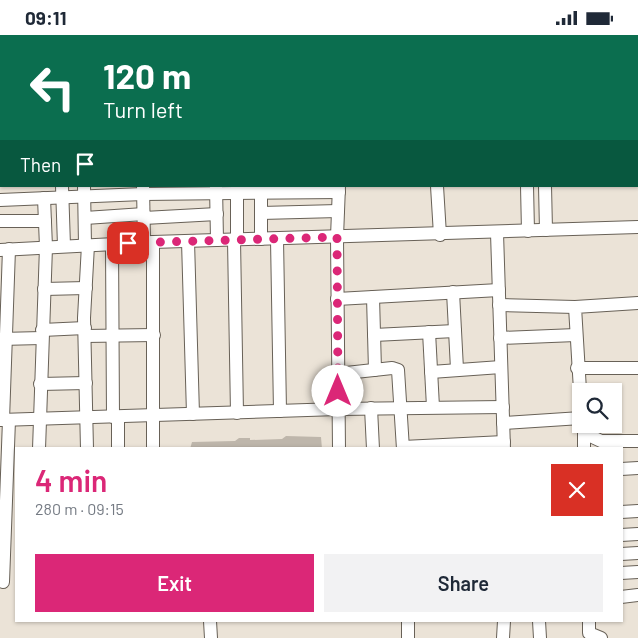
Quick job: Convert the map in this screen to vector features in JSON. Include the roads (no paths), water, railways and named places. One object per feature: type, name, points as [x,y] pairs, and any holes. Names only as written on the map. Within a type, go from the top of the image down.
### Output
[{"type":"street","points":[[437,187],[440,235]]},
{"type":"street","points":[[527,187],[528,231]]},
{"type":"street","points":[[545,187],[546,231]]},
{"type":"street","points":[[0,199],[44,198],[62,192],[85,191],[339,189],[337,237],[339,447]]},
{"type":"street","points":[[143,190],[144,216],[149,242],[154,335],[153,447]]},
{"type":"street","points":[[216,190],[217,240]]},
{"type":"street","points":[[237,190],[237,413]]},
{"type":"street","points":[[261,190],[261,239]]},
{"type":"street","points":[[85,191],[87,447]]},
{"type":"street","points":[[62,192],[64,246]]},
{"type":"street","points":[[39,447],[46,247],[44,198]]},
{"type":"street","points":[[261,213],[338,211]]},
{"type":"street","points":[[85,218],[217,214]]},
{"type":"street","points":[[0,221],[45,221]]},
{"type":"street","points":[[7,582],[3,339],[5,249],[149,242],[440,235],[638,227]]},
{"type":"street","points":[[433,447],[504,445],[496,233]]},
{"type":"street","points":[[277,239],[280,411]]},
{"type":"street","points":[[188,241],[193,414]]},
{"type":"street","points":[[112,244],[112,337],[118,447]]},
{"type":"street","points":[[44,289],[86,288]]},
{"type":"street","points":[[337,299],[498,289]]},
{"type":"street","points":[[453,292],[457,369]]},
{"type":"street","points":[[373,297],[374,370]]},
{"type":"street","points":[[499,305],[575,307],[638,303]]},
{"type":"street","points":[[575,307],[579,383]]},
{"type":"street","points":[[374,335],[455,331]]},
{"type":"street","points":[[3,339],[42,334],[85,332],[112,337],[154,335]]},
{"type":"street","points":[[429,332],[433,407]]},
{"type":"street","points":[[500,338],[576,335]]},
{"type":"street","points":[[431,372],[501,367]]},
{"type":"street","points":[[577,368],[638,368]]},
{"type":"street","points":[[338,374],[392,369],[398,371],[403,447]]},
{"type":"street","points":[[40,384],[86,383]]},
{"type":"street","points":[[4,420],[371,408],[503,407]]},
{"type":"street","points":[[371,408],[373,447]]},
{"type":"street","points":[[504,423],[572,419]]},
{"type":"street","points":[[583,433],[584,447]]},
{"type":"street","points":[[590,433],[600,441],[638,441]]},
{"type":"street","points":[[623,469],[638,468]]},
{"type":"street","points":[[623,511],[638,511]]},
{"type":"street","points":[[623,535],[638,534]]},
{"type":"street","points":[[623,554],[638,553]]},
{"type":"street","points":[[623,573],[638,572]]},
{"type":"street","points":[[623,597],[638,595]]},
{"type":"street","points":[[210,622],[211,638]]},
{"type":"street","points":[[408,622],[408,638]]},
{"type":"street","points":[[503,638],[504,622]]},
{"type":"street","points":[[539,622],[540,638]]},
{"type":"street","points":[[589,622],[589,633],[601,638]]}]
